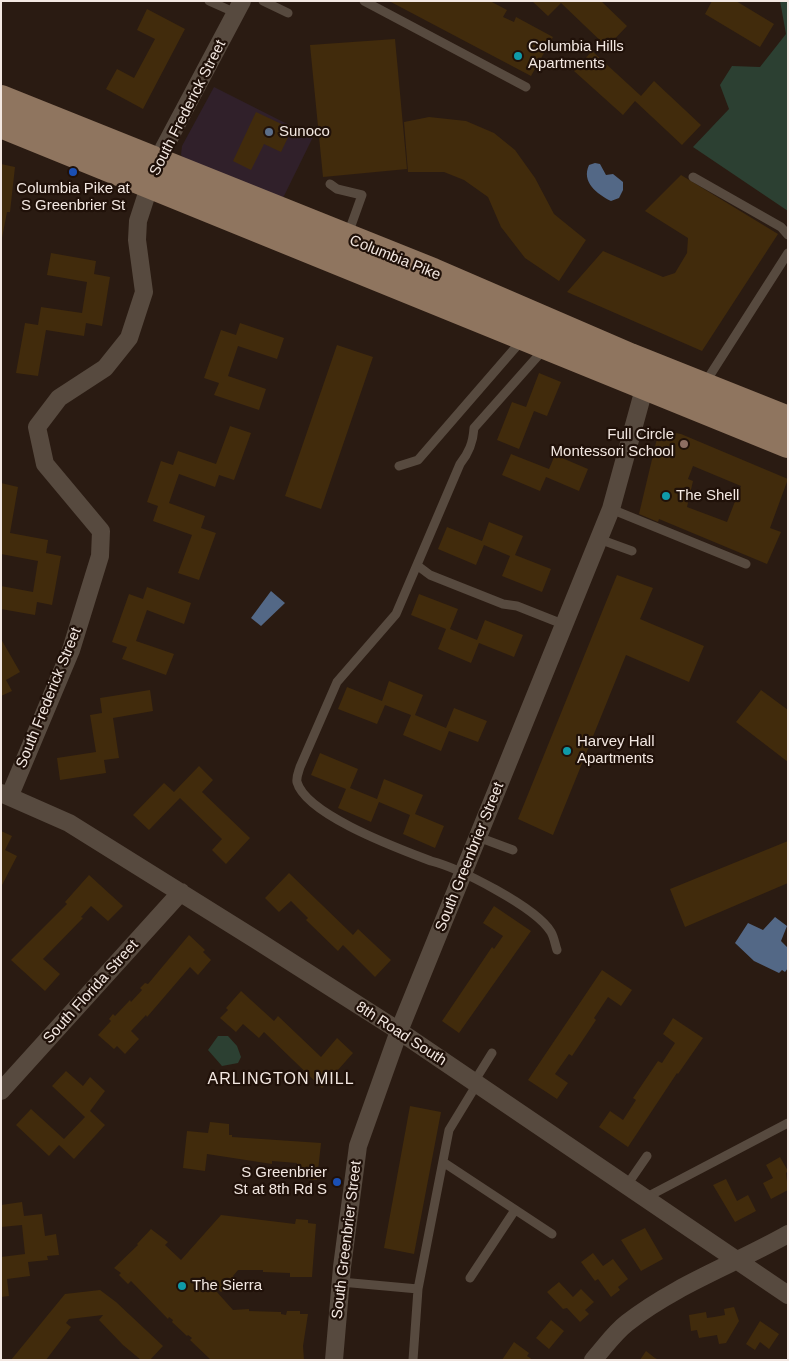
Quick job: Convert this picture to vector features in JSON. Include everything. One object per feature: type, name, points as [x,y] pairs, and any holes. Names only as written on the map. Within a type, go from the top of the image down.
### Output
[{"type":"main road","name":"Columbia Pike","points":[[1,99],[154,174]]},
{"type":"main road","name":"Columbia Pike","points":[[1,124],[154,174],[343,249],[697,396],[788,444]]},
{"type":"main road","name":"Columbia Pike","points":[[343,249],[536,341],[648,376]]},
{"type":"main road","name":"Columbia Pike","points":[[697,396],[788,420]]},
{"type":"street","name":"South Frederick Street","points":[[6,794],[71,650],[100,556],[101,532],[45,464],[37,427],[59,398],[105,368],[129,338],[144,292],[137,240],[138,221],[154,174],[239,7]]},
{"type":"street","name":"South Greenbrier Street","points":[[334,1360],[341,1282],[358,1146],[399,1032],[612,509],[648,376]]},
{"type":"street","name":"8th Road South","points":[[6,794],[69,823],[181,892],[399,1032],[788,1295]]},
{"type":"street","name":"South Florida Street","points":[[1,1091],[181,892]]},
{"type":"street","points":[[593,1360],[626,1324],[708,1273],[757,1251],[788,1234]]},
{"type":"lane","points":[[209,1],[239,7]]},
{"type":"lane","points":[[264,1],[288,13]]},
{"type":"lane","points":[[364,1],[526,87]]},
{"type":"lane","points":[[693,177],[781,227],[788,235]]},
{"type":"lane","points":[[330,184],[337,189],[362,195],[343,249]]},
{"type":"lane","points":[[697,396],[788,253]]},
{"type":"lane","points":[[399,466],[418,460],[536,341]]},
{"type":"lane","points":[[536,341],[474,428],[473,440],[468,453],[460,464],[396,614],[337,682],[300,767],[297,780],[301,791],[337,821],[493,888],[540,919],[552,932],[557,950]]},
{"type":"lane","points":[[612,509],[746,564]]},
{"type":"lane","points":[[599,539],[632,551]]},
{"type":"lane","points":[[418,566],[430,575],[503,604],[517,606],[565,625]]},
{"type":"lane","points":[[478,837],[513,850]]},
{"type":"lane","points":[[413,1360],[418,1288],[450,1126],[492,1053]]},
{"type":"lane","points":[[645,1198],[788,1123]]},
{"type":"lane","points":[[626,1185],[647,1156]]},
{"type":"lane","points":[[442,1162],[552,1234]]},
{"type":"lane","points":[[470,1278],[515,1210]]},
{"type":"lane","points":[[341,1282],[418,1288]]},
{"type":"shaded area","points":[[214,87],[313,137],[281,202],[188,162],[181,155],[182,146]]},
{"type":"green space","points":[[780,1],[788,1],[788,211],[693,147],[729,109],[720,85],[732,66],[760,67],[786,34]]},
{"type":"green space","points":[[218,1036],[228,1036],[237,1046],[241,1057],[238,1063],[222,1066],[208,1050]]},
{"type":"water","points":[[600,164],[606,175],[613,174],[623,182],[623,190],[619,198],[611,201],[592,187],[587,177],[587,171],[589,165]]},
{"type":"water","points":[[271,591],[285,603],[261,626],[251,618]]},
{"type":"water","points":[[775,917],[787,926],[781,941],[788,948],[788,968],[785,972],[782,970],[779,973],[754,961],[735,943],[748,923],[763,930]]},
{"type":"building","name":"Columbia Hills Apartments","points":[[389,1],[490,1],[507,10],[503,17],[514,22],[516,17],[553,37],[531,76]]},
{"type":"building","points":[[532,1],[601,1],[627,26],[607,47],[561,3],[548,16]]},
{"type":"building","points":[[712,1],[736,1],[774,24],[760,47],[705,14]]},
{"type":"building","points":[[147,9],[185,29],[143,109],[106,89],[117,69],[134,78],[155,39],[137,30]]},
{"type":"building","points":[[395,39],[407,169],[323,177],[310,45]]},
{"type":"building","points":[[592,51],[641,96],[654,81],[701,125],[682,145],[635,101],[623,115],[574,71]]},
{"type":"building","name":"Sunoco","points":[[256,112],[292,129],[281,152],[264,144],[251,170],[233,161]]},
{"type":"building","points":[[429,117],[466,121],[494,133],[515,150],[535,178],[554,214],[586,240],[559,281],[525,258],[501,227],[488,197],[464,180],[444,172],[408,172],[404,122]]},
{"type":"building","points":[[1,164],[15,167],[10,212],[7,212],[2,238]]},
{"type":"building","points":[[681,175],[778,234],[702,351],[567,292],[603,251],[663,277],[675,273],[687,253],[688,238],[645,211]]},
{"type":"building","points":[[51,253],[96,261],[94,274],[110,277],[102,326],[86,323],[84,336],[46,330],[38,376],[16,373],[25,323],[38,325],[41,307],[82,313],[87,282],[47,275]]},
{"type":"building","points":[[240,323],[284,338],[277,359],[238,346],[228,376],[266,389],[259,410],[214,395],[219,383],[204,378],[221,330],[236,335]]},
{"type":"building","points":[[337,345],[373,357],[321,509],[285,496]]},
{"type":"building","points":[[539,373],[561,382],[547,416],[534,411],[519,449],[497,440],[512,402],[526,407]]},
{"type":"building","points":[[230,426],[251,433],[234,480],[219,475],[215,487],[179,474],[169,503],[205,516],[201,528],[216,533],[199,580],[178,573],[192,535],[153,521],[158,506],[147,502],[161,461],[173,465],[178,451],[216,464]]},
{"type":"building","name":"The Shell","points":[[659,430],[681,434],[788,479],[770,528],[781,532],[767,564],[659,519],[658,522],[639,514]],"holes":[[[693,466],[741,486],[727,522],[687,507],[693,481],[688,479]]]},
{"type":"building","points":[[511,454],[549,469],[555,455],[588,469],[579,491],[546,477],[540,491],[502,475]]},
{"type":"building","points":[[1,483],[18,487],[10,533],[48,540],[46,553],[61,556],[52,605],[37,602],[35,615],[1,609],[1,586],[33,592],[38,561],[1,554]]},
{"type":"building","points":[[489,522],[523,536],[515,555],[551,569],[542,592],[502,576],[510,556],[484,545],[476,565],[438,549],[447,527],[482,541]]},
{"type":"building","name":"Harvey Hall Apartments","points":[[617,575],[653,588],[640,619],[704,646],[689,682],[626,655],[553,835],[518,819]]},
{"type":"building","points":[[147,587],[191,603],[184,624],[147,610],[136,641],[174,654],[166,675],[122,659],[127,647],[112,642],[129,594],[143,599]]},
{"type":"building","points":[[419,594],[458,609],[450,629],[477,640],[485,620],[523,635],[514,657],[479,643],[471,663],[438,649],[446,629],[411,615]]},
{"type":"building","points":[[1,639],[20,672],[6,680],[12,691],[1,696]]},
{"type":"building","points":[[389,681],[423,695],[415,715],[446,728],[454,708],[487,721],[478,742],[449,731],[441,751],[403,735],[411,715],[385,705],[377,724],[338,709],[347,687],[382,701]]},
{"type":"building","points":[[150,690],[153,711],[113,718],[119,758],[104,760],[106,773],[60,780],[57,758],[96,752],[90,715],[102,713],[100,698]]},
{"type":"building","points":[[761,690],[788,710],[788,762],[736,722]]},
{"type":"building","points":[[320,753],[358,769],[350,788],[377,799],[384,779],[423,795],[415,814],[444,826],[435,848],[403,834],[410,815],[379,802],[371,822],[338,808],[346,789],[311,775]]},
{"type":"building","points":[[199,766],[213,780],[202,792],[250,838],[226,864],[212,850],[222,839],[180,798],[149,830],[133,815],[164,783],[174,792]]},
{"type":"building","points":[[1,831],[12,836],[5,850],[17,856],[1,887]]},
{"type":"building","points":[[788,841],[788,883],[685,927],[670,889]]},
{"type":"building","points":[[289,873],[353,935],[358,929],[391,960],[375,977],[343,945],[338,951],[306,920],[308,918],[291,901],[279,912],[265,898]]},
{"type":"building","points":[[89,875],[123,906],[108,921],[91,906],[81,917],[83,918],[43,959],[60,974],[45,991],[11,960],[67,904],[65,902]]},
{"type":"building","points":[[494,906],[531,931],[459,1033],[442,1021],[492,947],[494,949],[503,936],[483,923]]},
{"type":"building","points":[[189,935],[205,950],[203,952],[211,960],[198,975],[190,967],[147,1017],[146,1015],[131,1031],[139,1039],[125,1054],[117,1046],[114,1049],[98,1035],[111,1021],[109,1019],[113,1014],[115,1016],[130,1000],[131,1002],[142,990],[140,988],[145,983],[148,984]]},
{"type":"building","points":[[602,970],[632,990],[621,1006],[608,997],[594,1018],[596,1020],[572,1056],[569,1054],[555,1074],[568,1083],[557,1099],[528,1080]]},
{"type":"building","points":[[241,991],[274,1021],[278,1016],[321,1057],[337,1038],[353,1053],[322,1088],[264,1032],[259,1038],[243,1024],[236,1032],[220,1018]]},
{"type":"building","points":[[673,1018],[703,1038],[677,1073],[628,1147],[599,1127],[610,1111],[623,1120],[636,1100],[633,1098],[658,1061],[662,1063],[675,1043],[663,1034]]},
{"type":"building","points":[[66,1071],[83,1086],[90,1077],[105,1091],[90,1111],[105,1125],[74,1159],[59,1145],[49,1156],[16,1125],[31,1109],[64,1139],[85,1117],[52,1086]]},
{"type":"building","points":[[410,1106],[441,1112],[414,1254],[384,1248]]},
{"type":"building","points":[[210,1122],[229,1124],[229,1135],[232,1135],[232,1137],[321,1143],[317,1180],[296,1178],[297,1163],[272,1161],[272,1164],[207,1154],[205,1171],[183,1168],[187,1131],[208,1133]]},
{"type":"building","points":[[780,1157],[788,1171],[786,1173],[788,1190],[771,1199],[763,1183],[773,1178],[766,1165]]},
{"type":"building","points":[[726,1179],[737,1201],[748,1195],[756,1211],[735,1222],[713,1185]]},
{"type":"building","points":[[22,1202],[24,1216],[42,1214],[45,1236],[56,1234],[59,1255],[47,1256],[48,1260],[28,1262],[30,1276],[7,1279],[9,1296],[1,1297],[1,1257],[25,1254],[22,1225],[1,1227],[1,1205]]},
{"type":"building","name":"The Sierra","points":[[221,1215],[295,1224],[296,1219],[308,1220],[308,1223],[316,1224],[312,1277],[290,1277],[290,1273],[263,1272],[263,1270],[238,1270],[233,1276],[235,1278],[221,1292],[218,1289],[216,1291],[233,1310],[249,1309],[249,1311],[281,1312],[281,1314],[286,1315],[287,1311],[300,1311],[300,1314],[308,1314],[303,1346],[304,1360],[211,1360],[190,1340],[192,1338],[187,1336],[172,1322],[173,1320],[169,1317],[168,1319],[131,1281],[128,1284],[119,1275],[121,1273],[114,1268],[138,1245],[151,1229],[168,1242],[165,1245],[181,1260]]},
{"type":"building","points":[[645,1228],[663,1259],[641,1271],[621,1240]]},
{"type":"building","points":[[593,1253],[603,1266],[613,1259],[628,1279],[618,1287],[620,1290],[611,1297],[598,1279],[595,1281],[581,1262]]},
{"type":"building","points":[[559,1282],[573,1297],[581,1289],[594,1302],[585,1310],[589,1314],[580,1322],[567,1308],[563,1309],[547,1292]]},
{"type":"building","points":[[100,1290],[116,1302],[163,1346],[150,1360],[141,1360],[123,1345],[99,1320],[103,1315],[69,1319],[66,1323],[71,1327],[46,1360],[11,1360],[65,1294]]},
{"type":"building","points":[[734,1307],[739,1321],[726,1343],[719,1344],[717,1335],[699,1338],[697,1330],[691,1331],[689,1315],[706,1312],[707,1318],[714,1317],[725,1315],[724,1309]]},
{"type":"building","points":[[551,1320],[564,1331],[549,1349],[536,1338]]},
{"type":"building","points":[[760,1321],[779,1334],[769,1349],[760,1342],[755,1350],[746,1344]]},
{"type":"building","points":[[514,1342],[529,1353],[527,1356],[533,1360],[502,1360]]},
{"type":"building","points":[[646,1351],[655,1358],[659,1360],[640,1360]]},
{"type":"place","name":"Columbia Hills Apartments","points":[[518,56]]},
{"type":"place","name":"Sunoco","points":[[269,132]]},
{"type":"place","name":"Columbia Pike at S Greenbrier St","points":[[73,172]]},
{"type":"place","name":"Full Circle Montessori School","points":[[684,444]]},
{"type":"place","name":"The Shell","points":[[666,496]]},
{"type":"place","name":"Harvey Hall Apartments","points":[[567,751]]},
{"type":"place","name":"S Greenbrier St at 8th Rd S","points":[[337,1182]]},
{"type":"place","name":"The Sierra","points":[[182,1286]]},
{"type":"district","name":"ARLINGTON MILL","points":[[281,1080]]}]
